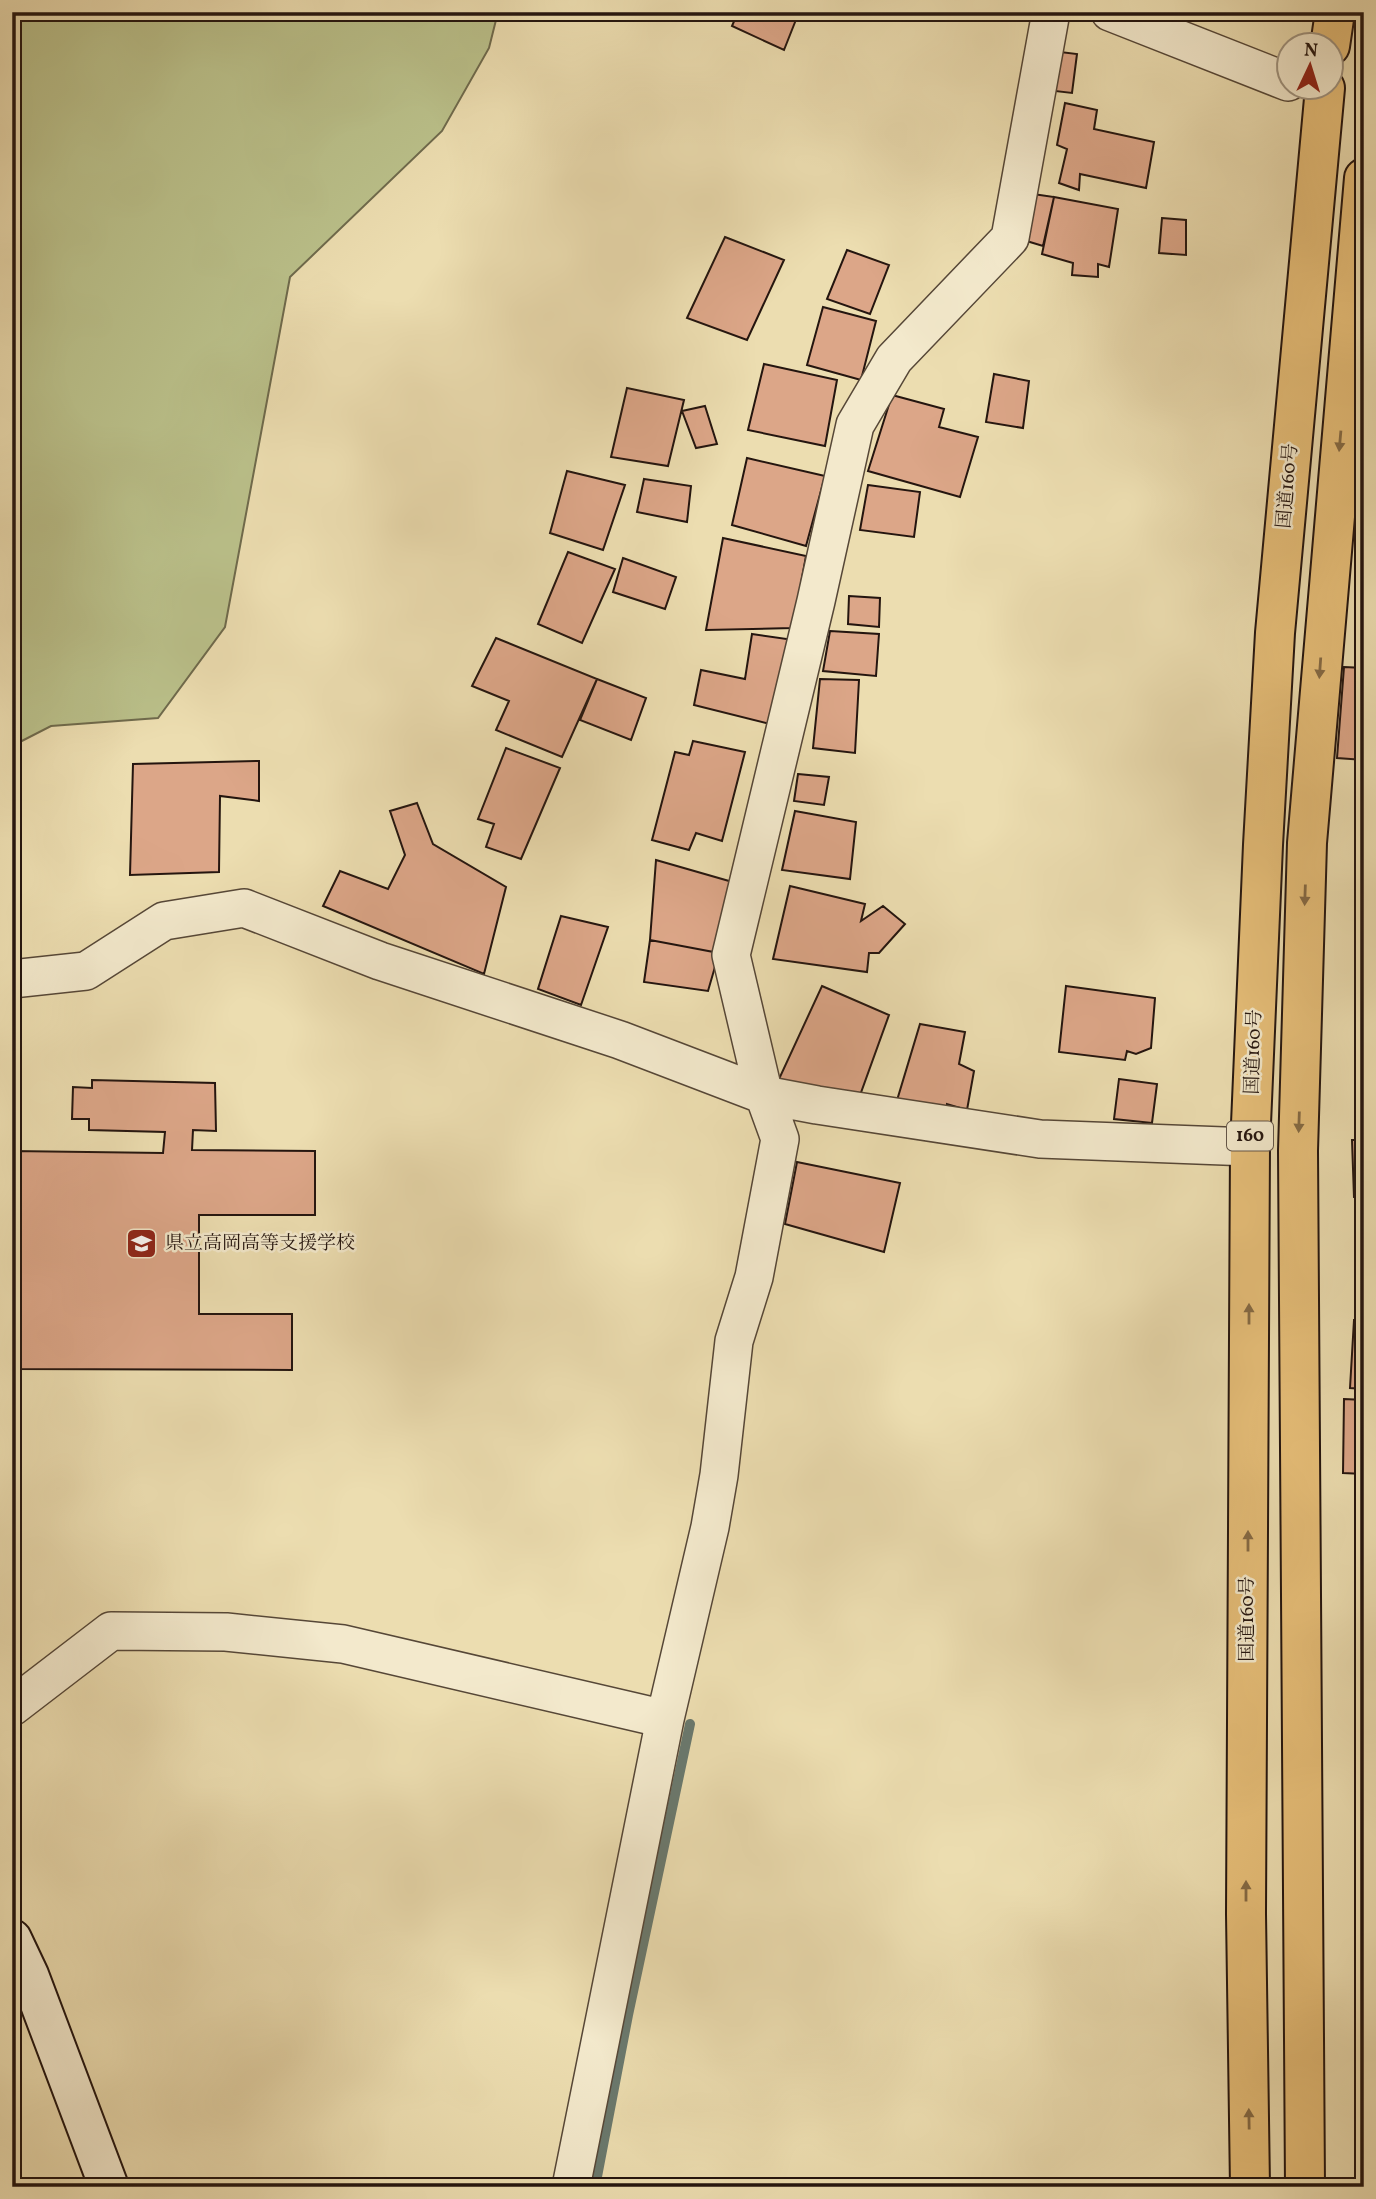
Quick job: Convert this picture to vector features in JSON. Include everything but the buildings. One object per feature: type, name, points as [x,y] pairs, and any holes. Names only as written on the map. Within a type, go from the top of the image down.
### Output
[{"type":"highway","points":[[1333,32],[1335,12]]},
{"type":"highway","name":"国道160号","points":[[1250,2187],[1246,1914],[1250,1147],[1262,845],[1275,633],[1316,102]]},
{"type":"highway","name":"160","points":[[1305,2187],[1298,1151],[1307,843],[1364,178]]},
{"type":"street","points":[[571,2187],[665,1718],[710,1527],[719,1475],[734,1340],[754,1277],[780,1139],[764,1095],[731,955],[816,601],[855,425],[894,359],[1010,238],[1051,12]]},
{"type":"street","points":[[1110,12],[1274,76]]},
{"type":"street","points":[[12,979],[86,971],[164,921],[244,908],[380,961],[620,1041],[764,1095],[1040,1139],[1250,1147]]},
{"type":"street","points":[[12,1707],[111,1631],[226,1632],[343,1644],[665,1718]]},
{"type":"street","points":[[12,1938],[29,1975],[109,2187]]},
{"type":"green space","points":[[12,12],[498,12],[489,48],[442,131],[290,277],[225,627],[158,718],[51,726],[12,746]]},
{"type":"waterway","points":[[595,2187],[628,2015],[690,1724]]},
{"type":"place","name":"県立高岡高等支援学校","points":[[142,1244]]}]
